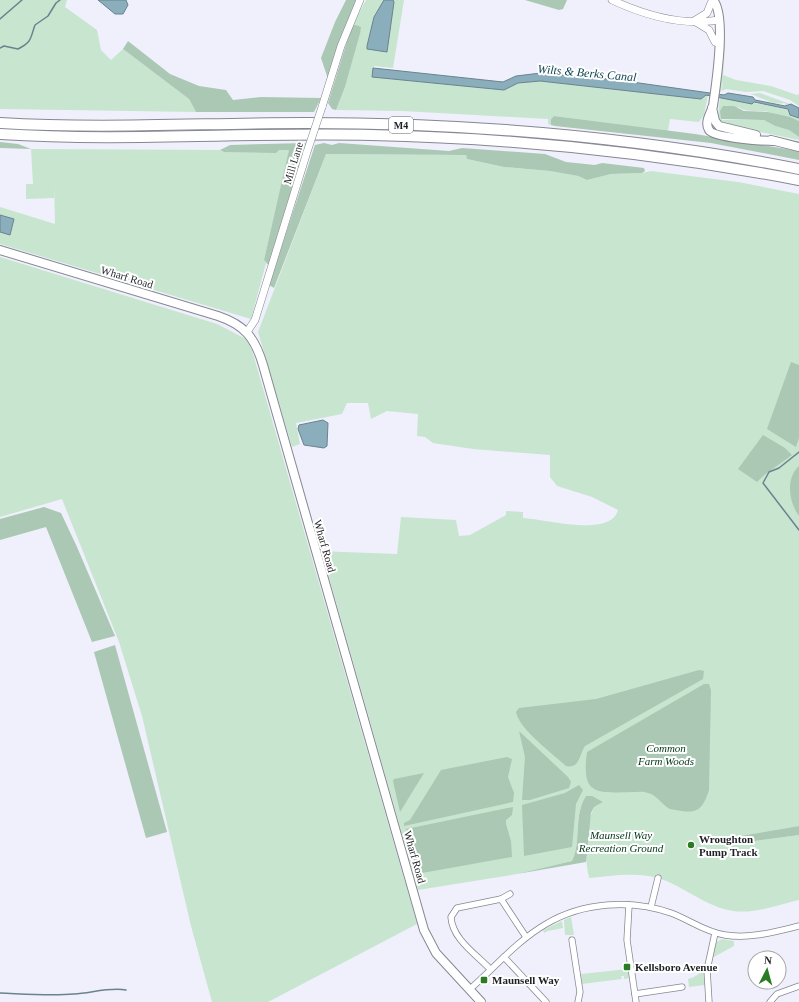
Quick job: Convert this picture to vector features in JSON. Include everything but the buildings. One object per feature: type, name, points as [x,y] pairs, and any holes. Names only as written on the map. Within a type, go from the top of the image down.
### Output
[{"type":"highway","name":"M4","points":[[0,123],[117,126],[301,123],[444,126],[532,131],[704,152],[799,169]]},
{"type":"highway","name":"M4","points":[[0,134],[132,137],[310,134],[445,137],[530,142],[614,151],[700,162],[799,180]]},
{"type":"main road","points":[[712,1],[716,6],[715,42],[718,55]]},
{"type":"main road","points":[[716,21],[721,43],[708,129],[712,133],[760,141],[774,141]]},
{"type":"main road","points":[[712,108],[716,122],[721,127],[799,146]]},
{"type":"main road","name":"Wharf Road","points":[[0,250],[214,314],[234,323],[247,332],[256,344],[424,930],[436,953],[470,988],[481,1002]]},
{"type":"street","name":"Mill Lane","points":[[247,332],[255,320],[341,46],[360,0]]},
{"type":"street","points":[[612,0],[654,16],[694,21],[716,21]]},
{"type":"street","points":[[694,21],[706,14],[712,1]]},
{"type":"street","points":[[694,21],[709,30],[715,42]]},
{"type":"street","points":[[651,907],[658,878]]},
{"type":"street","points":[[490,969],[461,939],[453,927],[451,917],[453,911],[460,906],[501,899],[510,894]]},
{"type":"street","points":[[501,899],[526,937]]},
{"type":"street","points":[[470,988],[526,937],[546,924],[579,910],[595,907],[629,905],[651,907],[676,915],[715,933],[753,936],[799,926]]},
{"type":"street","points":[[629,905],[627,940],[636,1002]]},
{"type":"street","points":[[709,1002],[707,970],[715,933]]},
{"type":"street","points":[[572,940],[580,992],[578,1002]]},
{"type":"street","points":[[504,957],[544,1002]]},
{"type":"street","points":[[770,1002],[777,994],[799,986]]},
{"type":"street","points":[[634,994],[682,987]]},
{"type":"green space","points":[[0,0],[67,0],[65,7],[97,30],[101,50],[111,60],[123,49],[189,99],[196,112],[0,109]]},
{"type":"green space","points":[[346,0],[357,0],[328,79],[321,58],[335,22]]},
{"type":"green space","points":[[366,0],[384,0],[387,52],[393,0],[404,0],[393,68],[374,66],[373,77],[508,88],[518,83],[540,81],[701,99],[708,95],[704,115],[699,122],[670,119],[668,131],[554,116],[551,119],[551,125],[548,124],[548,119],[403,111],[336,110],[345,87],[360,34],[352,26]]},
{"type":"green space","points":[[525,0],[567,0],[563,9],[559,10]]},
{"type":"green space","points":[[723,14],[725,48],[723,75],[736,80],[771,86],[797,95],[799,94],[799,106],[790,100],[763,91],[746,92],[726,89],[722,91],[723,79],[721,92],[719,91],[722,61],[720,15]]},
{"type":"green space","points":[[356,25],[361,27],[360,34],[345,87],[336,110],[332,109],[328,103],[352,26]]},
{"type":"green space","points":[[128,41],[170,74],[199,86],[226,90],[233,100],[261,97],[321,98],[314,112],[196,112],[189,99],[123,49]]},
{"type":"green space","points":[[760,93],[790,104],[785,105],[785,103],[780,104],[771,102],[750,94]]},
{"type":"green space","points":[[720,97],[788,109],[790,115],[799,118],[799,121],[765,111],[749,111],[738,107],[721,120],[764,120],[775,126],[789,130],[799,137],[799,140],[727,125],[720,121],[718,116]]},
{"type":"green space","points":[[723,106],[734,106],[744,111],[768,112],[790,117],[799,121],[799,137],[789,130],[775,126],[764,120],[721,119],[720,111]]},
{"type":"green space","points":[[554,116],[695,134],[799,151],[799,160],[711,143],[555,126],[551,125],[551,119]]},
{"type":"green space","points":[[0,142],[18,144],[31,149],[0,148]]},
{"type":"green space","points":[[306,143],[269,266],[264,260],[289,150],[279,150],[276,153],[224,152],[220,150],[230,145]]},
{"type":"green space","points":[[324,143],[332,145],[339,143],[449,151],[462,148],[545,154],[566,162],[595,165],[602,163],[644,168],[645,171],[642,173],[611,174],[587,180],[578,176],[550,171],[504,167],[467,159],[466,155],[326,154],[274,288],[269,285],[315,145]]},
{"type":"green space","points":[[31,149],[220,150],[224,152],[290,149],[264,260],[266,263],[251,319],[0,244],[0,232],[10,234],[14,220],[0,215],[0,207],[55,224],[54,184],[54,198],[26,199],[26,184],[33,184]]},
{"type":"green space","name":"Maunsell Way Recreation Ground","points":[[326,154],[466,155],[467,159],[504,167],[550,171],[578,176],[587,180],[611,174],[642,173],[651,171],[738,182],[799,194],[799,826],[717,840],[732,844],[799,835],[799,900],[758,910],[741,912],[723,909],[704,901],[677,886],[650,876],[632,875],[589,878],[586,861],[587,833],[594,807],[603,802],[586,796],[582,804],[578,820],[577,845],[572,861],[517,874],[418,890],[323,556],[318,551],[397,554],[401,517],[456,520],[459,536],[470,535],[506,515],[506,511],[523,512],[523,518],[576,525],[591,525],[603,523],[613,518],[618,510],[592,497],[557,486],[550,477],[550,455],[473,449],[433,443],[425,437],[417,436],[418,414],[387,411],[371,419],[368,403],[347,403],[342,414],[296,423],[300,444],[292,447],[258,332]]},
{"type":"green space","points":[[0,257],[217,324],[246,339],[252,350],[417,924],[268,1002],[212,1002],[191,926],[142,716],[119,642],[62,499],[0,517]]},
{"type":"green space","points":[[791,362],[799,365],[799,438],[796,447],[767,429]]},
{"type":"green space","points":[[763,435],[785,448],[792,455],[757,482],[738,469]]},
{"type":"green space","points":[[799,466],[799,516],[791,497],[790,484],[795,471]]},
{"type":"green space","points":[[44,507],[61,513],[115,636],[92,642],[46,527],[0,540],[0,519]]},
{"type":"green space","points":[[115,645],[167,832],[146,838],[94,652]]},
{"type":"green space","name":"Common Farm Woods","points":[[699,670],[704,671],[703,679],[585,746],[577,763],[571,766],[566,766],[545,748],[523,726],[518,719],[516,712],[519,708],[596,699]]},
{"type":"green space","name":"Common Farm Woods","points":[[704,684],[709,684],[711,690],[709,790],[703,804],[697,810],[688,812],[671,809],[646,792],[601,791],[594,789],[589,784],[586,777],[587,752]]},
{"type":"green space","points":[[519,731],[568,777],[571,782],[569,788],[530,800],[522,800],[525,757]]},
{"type":"green space","points":[[507,757],[512,759],[508,777],[514,793],[513,802],[404,826],[404,823],[410,820],[441,770]]},
{"type":"green space","points":[[424,773],[400,812],[393,781],[394,779]]},
{"type":"green space","points":[[579,785],[583,790],[576,804],[572,847],[524,856],[522,805],[565,793]]},
{"type":"green space","points":[[586,796],[592,796],[603,802],[594,807],[591,813],[586,862],[517,874],[572,861],[577,845],[578,820],[582,804]]},
{"type":"green space","points":[[513,807],[512,815],[506,820],[511,841],[512,857],[422,873],[417,870],[406,829]]},
{"type":"green space","points":[[799,826],[799,835],[732,844],[716,844],[716,840]]},
{"type":"green space","points":[[571,917],[574,935],[565,935],[564,920]]},
{"type":"green space","points":[[562,921],[563,928],[544,933],[543,930]]},
{"type":"green space","points":[[722,939],[734,941],[734,946],[712,958],[715,943]]},
{"type":"green space","points":[[628,969],[629,978],[624,979],[624,976],[621,976],[622,979],[582,984],[581,974]]},
{"type":"green space","points":[[703,971],[705,985],[689,987],[688,979]]},
{"type":"water","points":[[98,0],[126,0],[128,5],[123,14],[115,14]]},
{"type":"water","points":[[384,0],[393,0],[394,2],[387,52],[367,49],[374,17]]},
{"type":"water","points":[[373,68],[503,82],[516,76],[541,73],[618,80],[724,95],[728,93],[753,97],[755,100],[785,106],[791,104],[799,108],[799,118],[790,115],[788,109],[706,95],[701,99],[540,81],[518,83],[504,90],[372,77]]},
{"type":"water","points":[[0,215],[14,219],[10,235],[0,232]]},
{"type":"water","points":[[323,420],[328,423],[327,446],[324,448],[304,445],[298,429],[299,425]]},
{"type":"waterway","points":[[0,19],[22,0]]},
{"type":"waterway","points":[[0,48],[4,46],[18,49],[26,44],[30,40],[35,25],[48,16],[56,3],[60,0]]},
{"type":"waterway","points":[[799,452],[779,468],[769,472],[763,483],[799,530]]},
{"type":"waterway","points":[[0,993],[56,995],[100,990],[126,990]]},
{"type":"place","name":"Wroughton Pump Track","points":[[691,845]]},
{"type":"place","name":"Kellsboro Avenue","points":[[627,967]]},
{"type":"place","name":"Maunsell Way","points":[[484,980]]},
{"type":"water label","name":"Wilts & Berks Canal","points":[[587,73]]}]
